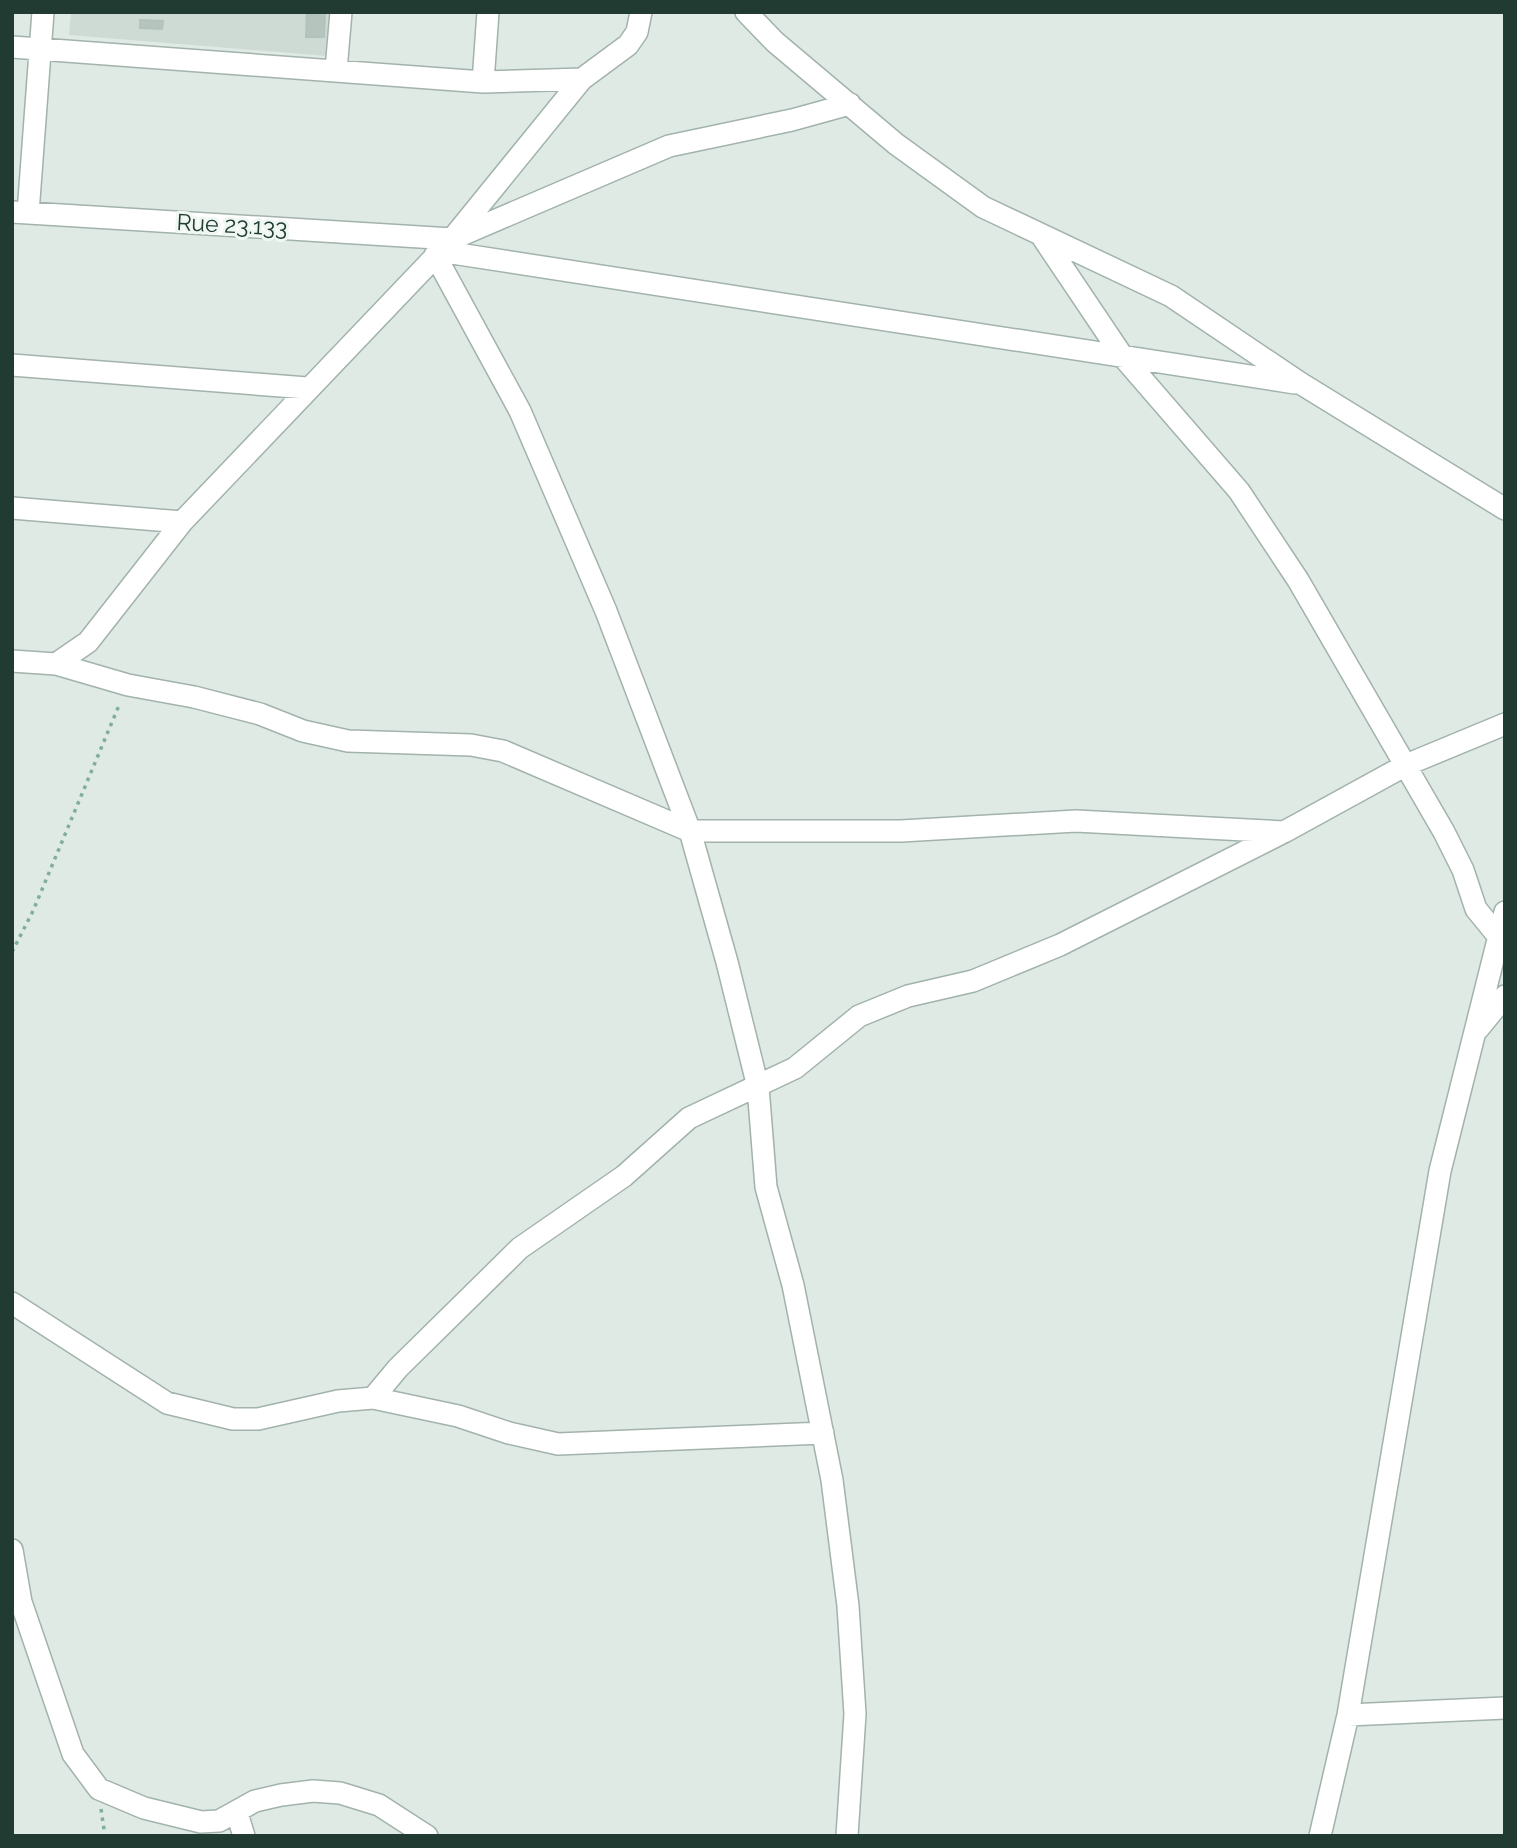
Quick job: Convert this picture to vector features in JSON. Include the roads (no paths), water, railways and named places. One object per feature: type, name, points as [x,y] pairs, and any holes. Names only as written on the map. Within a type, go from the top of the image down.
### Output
[{"type":"street","points":[[20,213],[43,12]]},
{"type":"street","points":[[336,70],[341,12]]},
{"type":"street","points":[[483,82],[488,12]]},
{"type":"street","points":[[56,664],[88,642],[182,522],[442,248],[582,79],[628,45],[637,32],[641,12]]},
{"type":"street","points":[[746,12],[775,43],[945,182],[983,207],[1043,238],[1171,296],[1300,383],[1505,509]]},
{"type":"street","points":[[12,47],[483,82],[582,79]]},
{"type":"street","points":[[442,248],[669,146],[792,120],[850,104]]},
{"type":"street","name":"Rue 23.133","points":[[20,213],[442,248],[1124,358],[1300,383]]},
{"type":"street","points":[[1043,238],[1124,358],[1238,491],[1298,580],[1444,832],[1476,909],[1502,940]]},
{"type":"street","points":[[442,248],[539,451],[606,611],[690,831],[758,1087],[766,1188],[793,1284],[823,1433],[832,1480],[848,1606],[855,1714],[847,1836]]},
{"type":"street","points":[[12,365],[307,388]]},
{"type":"street","points":[[12,508],[182,522]]},
{"type":"street","points":[[12,661],[56,664],[128,684],[260,714],[303,731],[348,741],[471,745],[503,751],[690,831],[901,831],[1076,821],[1284,832]]},
{"type":"street","points":[[373,1398],[398,1368],[520,1248],[624,1177],[689,1118],[795,1068],[859,1016],[882,1005],[973,981],[1111,922],[1406,765],[1505,724]]},
{"type":"street","points":[[1321,1836],[1348,1715],[1440,1171],[1474,1033],[1502,940],[1505,912]]},
{"type":"street","points":[[1474,1033],[1505,996]]},
{"type":"street","points":[[12,1303],[167,1404],[233,1419],[258,1419],[338,1401],[373,1398],[458,1416],[509,1433],[558,1444],[823,1433]]},
{"type":"street","points":[[12,1550],[21,1602],[73,1754],[99,1789],[144,1808],[201,1822],[219,1821],[237,1814],[255,1801],[281,1795],[313,1791],[340,1793],[379,1805],[428,1836]]},
{"type":"street","points":[[1348,1715],[1505,1709]]},
{"type":"street","points":[[237,1814],[244,1836]]}]
